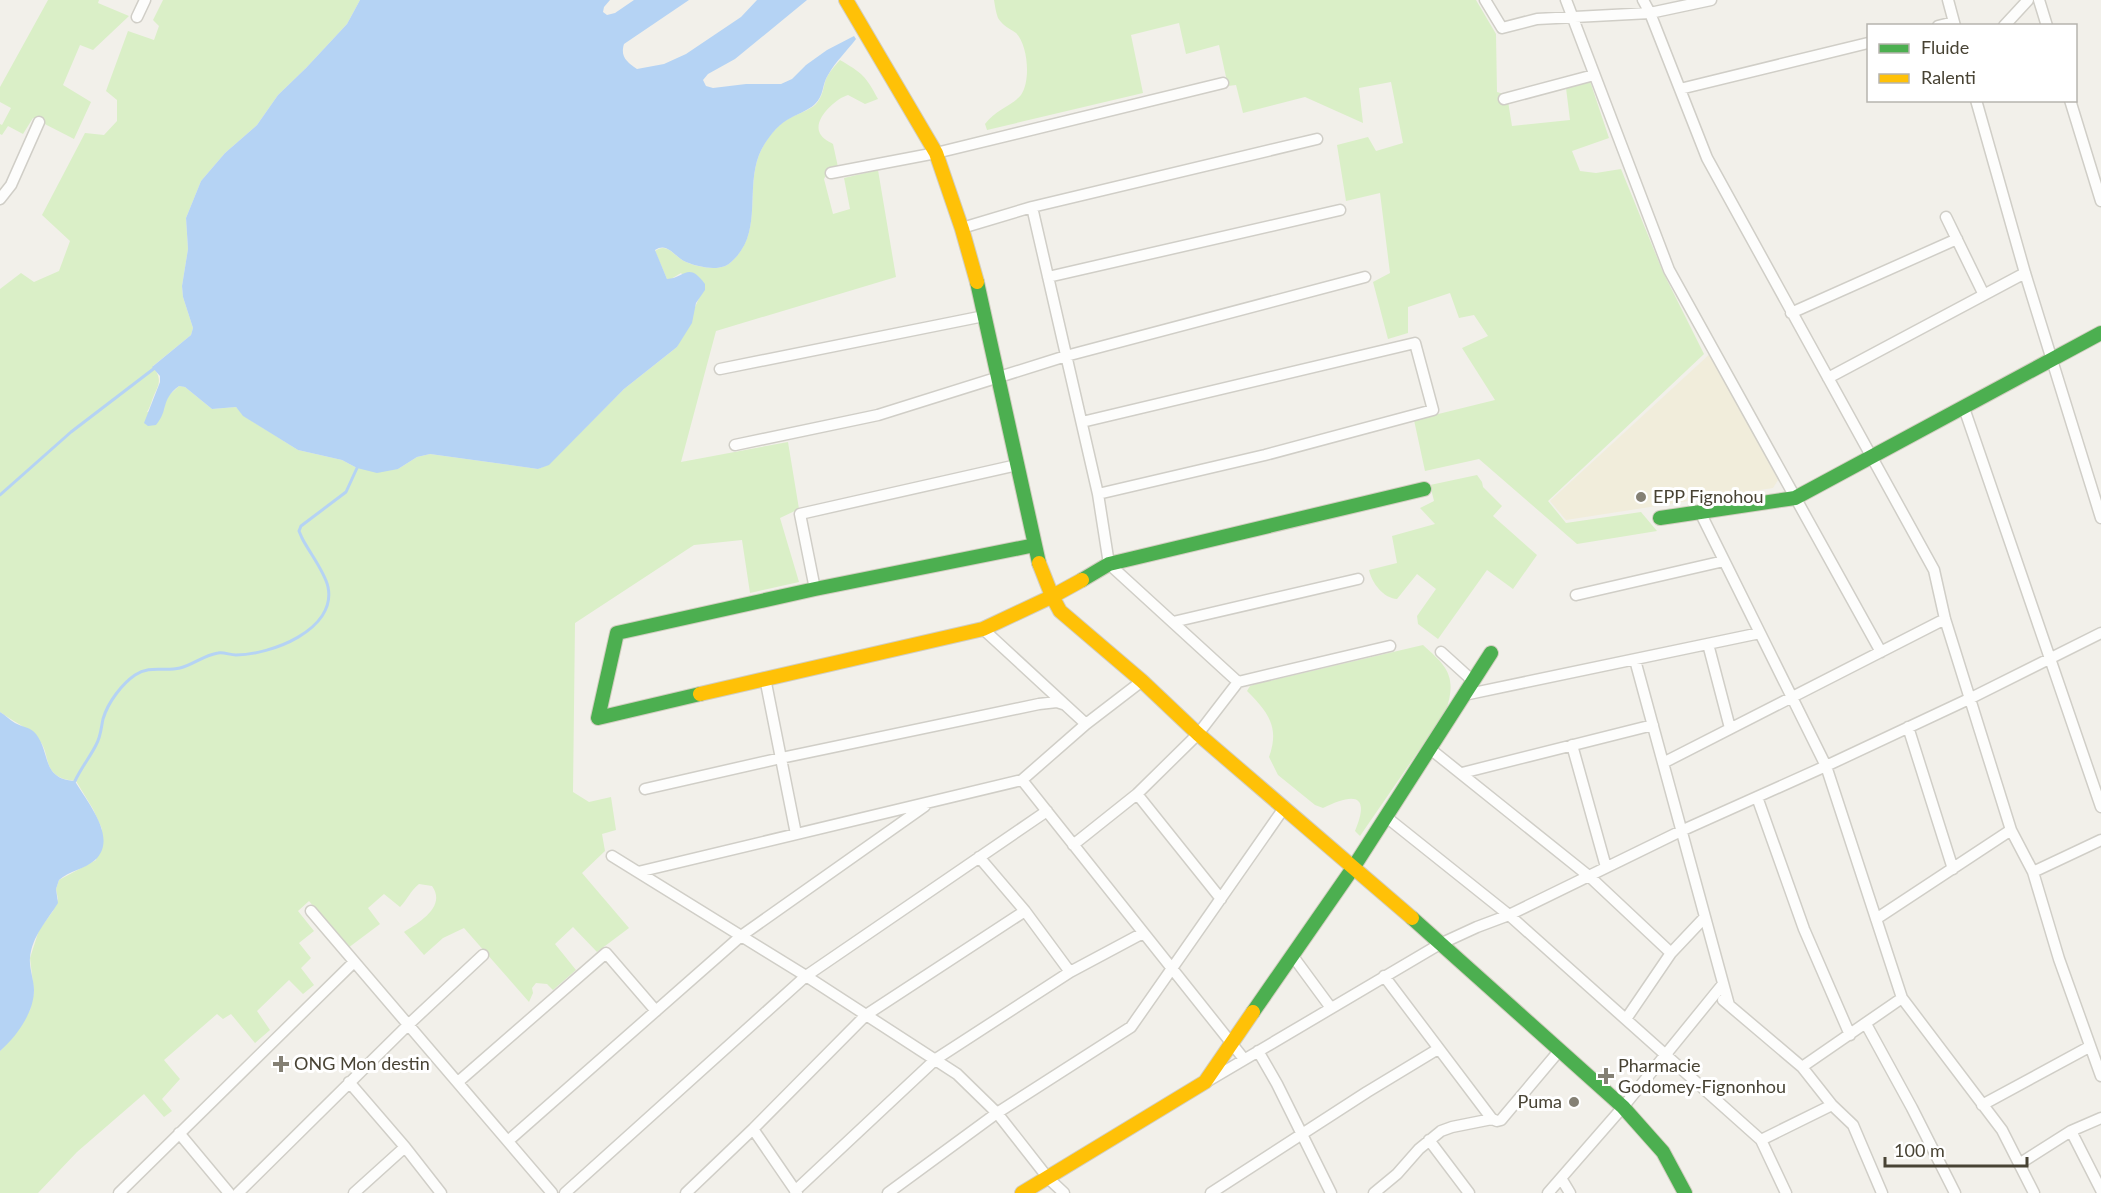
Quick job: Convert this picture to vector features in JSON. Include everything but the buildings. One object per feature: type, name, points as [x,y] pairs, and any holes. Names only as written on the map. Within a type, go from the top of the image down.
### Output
[{"type":"street","points":[[137,17],[145,0]]},
{"type":"street","points":[[846,0],[936,153],[962,228],[1035,545],[1051,597],[1060,611],[1623,1107],[1663,1152],[1685,1193]]},
{"type":"street","points":[[1485,0],[1502,28],[1537,19],[1650,14],[1711,0]]},
{"type":"street","points":[[1566,0],[1669,270],[1881,651]]},
{"type":"street","points":[[1643,0],[1707,158],[1934,570],[1945,619],[2011,830],[2032,872],[2046,921],[2101,1076]]},
{"type":"street","points":[[1948,0],[1954,24]]},
{"type":"street","points":[[2006,24],[2028,0]]},
{"type":"street","points":[[2039,0],[2046,24]]},
{"type":"street","points":[[1680,89],[1867,42]]},
{"type":"street","points":[[1504,99],[1594,75]]},
{"type":"street","points":[[831,173],[936,153],[1223,83]]},
{"type":"street","points":[[1977,102],[2025,273],[2101,518]]},
{"type":"street","points":[[2071,102],[2101,201]]},
{"type":"street","points":[[0,199],[11,185],[39,122]]},
{"type":"street","points":[[962,228],[1032,207],[1317,139]]},
{"type":"street","points":[[1032,207],[1098,494],[1109,564],[1238,682]]},
{"type":"street","points":[[1048,277],[1340,210]]},
{"type":"street","points":[[1946,217],[1984,295]]},
{"type":"street","points":[[1791,313],[1957,239]]},
{"type":"street","points":[[1828,378],[2025,273]]},
{"type":"street","points":[[735,445],[878,415],[1066,356],[1365,277]]},
{"type":"street","points":[[720,369],[984,316]]},
{"type":"street","points":[[1660,518],[1795,498],[2101,333]]},
{"type":"street","points":[[1082,422],[1415,343],[1433,410],[1265,455],[1098,494]]},
{"type":"street","points":[[1964,408],[2101,807]]},
{"type":"street","points":[[815,589],[800,514],[1017,465]]},
{"type":"street","points":[[1035,545],[815,589],[617,633],[598,718],[983,629],[1051,597],[1109,564],[1424,489]]},
{"type":"street","points":[[1700,512],[1826,766],[1902,998],[2002,1130],[2034,1193]]},
{"type":"street","points":[[1576,595],[1724,561]]},
{"type":"street","points":[[1173,622],[1358,579]]},
{"type":"street","points":[[1663,763],[1945,619]]},
{"type":"street","points":[[983,629],[1086,724]]},
{"type":"street","points":[[1464,695],[1760,633]]},
{"type":"street","points":[[1022,1193],[1440,944],[1509,915],[1681,831],[1971,698],[2101,633]]},
{"type":"street","points":[[1708,644],[1730,728]]},
{"type":"street","points":[[1073,845],[1137,794],[1198,734],[1238,682],[1390,646]]},
{"type":"street","points":[[1441,652],[1473,681]]},
{"type":"street","points":[[1205,1082],[1353,868],[1491,653]]},
{"type":"street","points":[[1635,660],[1729,1005]]},
{"type":"street","points":[[765,678],[796,834]]},
{"type":"street","points":[[638,872],[1022,780],[1086,724],[1142,681]]},
{"type":"street","points":[[645,789],[1039,704],[1057,702],[1063,704]]},
{"type":"street","points":[[1462,773],[1653,725]]},
{"type":"street","points":[[1908,727],[1953,869]]},
{"type":"street","points":[[1572,745],[1606,867]]},
{"type":"street","points":[[1429,748],[1590,877],[1671,953]]},
{"type":"street","points":[[1022,780],[1245,1059]]},
{"type":"street","points":[[1137,794],[1221,899]]},
{"type":"street","points":[[1757,797],[1804,929],[1850,1035]]},
{"type":"street","points":[[508,1141],[741,936],[930,802]]},
{"type":"street","points":[[888,1193],[997,1113],[1131,1027],[1284,808]]},
{"type":"street","points":[[565,1193],[806,976],[1047,811]]},
{"type":"street","points":[[1385,816],[1509,915],[1761,1140],[1786,1193]]},
{"type":"street","points":[[1876,919],[2011,830]]},
{"type":"street","points":[[2032,872],[2101,840]]},
{"type":"street","points":[[612,856],[806,976],[957,1074],[997,1113],[1048,1178],[1065,1193]]},
{"type":"street","points":[[979,857],[1025,911],[1070,972]]},
{"type":"street","points":[[311,911],[552,1193]]},
{"type":"street","points":[[692,1191],[866,1015],[1025,911]]},
{"type":"street","points":[[1626,1019],[1671,953],[1705,917]]},
{"type":"street","points":[[753,1129],[796,1192],[936,1059],[1070,972],[1143,933]]},
{"type":"street","points":[[458,1082],[606,953],[656,1011]]},
{"type":"street","points":[[1292,954],[1331,1008]]},
{"type":"street","points":[[238,1193],[349,1082],[483,956]]},
{"type":"street","points":[[119,1193],[354,962]]},
{"type":"street","points":[[1384,976],[1492,1119]]},
{"type":"street","points":[[1548,1193],[1623,1107],[1723,984]]},
{"type":"street","points":[[1714,993],[1802,1067],[1832,1105],[1853,1125],[1882,1193]]},
{"type":"street","points":[[1802,1067],[1902,998]]},
{"type":"street","points":[[1866,1024],[1912,1108],[1954,1193]]},
{"type":"street","points":[[1982,1105],[2089,1047]]},
{"type":"street","points":[[1211,1193],[1438,1049]]},
{"type":"street","points":[[1258,1051],[1331,1193]]},
{"type":"street","points":[[1374,1193],[1441,1131],[1492,1119],[1501,1120],[1559,1051]]},
{"type":"street","points":[[349,1082],[441,1193]]},
{"type":"street","points":[[1761,1140],[1832,1105]]},
{"type":"street","points":[[2019,1164],[2071,1131],[2101,1118]]},
{"type":"street","points":[[2071,1131],[2101,1190]]},
{"type":"street","points":[[179,1133],[229,1193]]},
{"type":"street","points":[[1429,1140],[1469,1193]]},
{"type":"street","points":[[354,1193],[405,1147]]},
{"type":"street","points":[[1561,1178],[1570,1193]]},
{"type":"shaded area","points":[[1711,353],[1778,480],[1773,488],[1566,520],[1550,501]]},
{"type":"green space","points":[[48,0],[99,0],[98,3],[129,16],[93,50],[80,45],[63,85],[91,102],[74,139],[33,118],[23,134],[8,126],[2,135],[0,124],[2,125],[11,108],[0,102],[0,87]]},
{"type":"green space","points":[[163,0],[360,0],[347,24],[278,95],[257,125],[225,153],[201,181],[186,218],[188,249],[182,286],[183,297],[193,328],[191,335],[153,366],[159,382],[147,412],[164,410],[165,399],[179,386],[185,387],[212,409],[236,407],[244,416],[298,450],[342,460],[357,468],[398,469],[417,457],[430,454],[538,469],[549,464],[624,389],[677,347],[700,296],[681,273],[667,279],[655,251],[660,248],[668,249],[682,260],[702,267],[715,268],[730,263],[740,252],[747,239],[752,212],[755,169],[764,145],[784,122],[816,104],[827,76],[840,60],[863,76],[878,99],[865,104],[848,95],[833,104],[820,120],[819,131],[833,144],[838,167],[829,170],[824,179],[833,214],[850,209],[844,178],[878,170],[896,277],[716,331],[681,462],[788,442],[799,509],[780,518],[799,582],[750,593],[742,540],[694,545],[575,623],[573,792],[589,802],[611,797],[616,830],[602,834],[605,851],[582,873],[629,928],[597,952],[573,927],[555,944],[576,970],[553,990],[547,984],[536,983],[532,988],[533,993],[529,1002],[464,928],[443,938],[424,955],[404,932],[429,914],[436,901],[436,894],[432,886],[419,884],[400,907],[384,894],[368,908],[380,924],[348,948],[309,901],[298,911],[314,931],[299,943],[311,958],[301,968],[314,985],[303,994],[289,980],[257,1011],[270,1030],[255,1043],[231,1014],[223,1019],[217,1014],[164,1060],[180,1079],[162,1099],[172,1111],[164,1117],[144,1094],[77,1152],[38,1193],[0,1193],[0,1051],[16,1033],[30,1010],[34,992],[30,958],[39,930],[53,911],[58,899],[56,889],[59,880],[96,860],[102,829],[76,781],[57,775],[52,770],[45,751],[35,735],[0,712],[0,289],[21,273],[34,282],[59,271],[70,241],[42,215],[85,133],[104,135],[117,121],[117,100],[106,91],[128,31],[154,40],[159,26],[153,20]]},
{"type":"green space","points":[[994,0],[1476,0],[1496,34],[1497,92],[1507,95],[1512,126],[1570,120],[1566,88],[1590,81],[1609,138],[1572,151],[1580,171],[1596,173],[1621,169],[1663,272],[1704,354],[1548,501],[1566,523],[1641,512],[1657,531],[1577,544],[1479,459],[1425,471],[1414,420],[1495,400],[1462,348],[1488,336],[1474,315],[1459,318],[1450,293],[1408,307],[1408,333],[1388,339],[1373,282],[1390,273],[1380,193],[1346,201],[1337,145],[1368,137],[1376,151],[1403,143],[1391,82],[1359,88],[1363,123],[1305,97],[1243,113],[1236,85],[1228,86],[1219,45],[1186,54],[1179,23],[1131,35],[1143,93],[987,130],[985,124],[989,119],[1021,95],[1027,72],[1027,63],[1020,39],[998,18]]},
{"type":"green space","points":[[1477,475],[1483,487],[1502,506],[1493,516],[1537,555],[1513,589],[1487,570],[1438,639],[1418,624],[1417,616],[1436,589],[1417,574],[1397,599],[1392,598],[1379,589],[1369,570],[1397,563],[1392,536],[1435,524],[1420,508],[1434,501],[1430,485]]},
{"type":"green space","points":[[1423,645],[1439,660],[1448,674],[1451,689],[1446,711],[1360,836],[1355,831],[1361,809],[1360,803],[1356,800],[1343,800],[1323,808],[1315,805],[1278,775],[1269,757],[1273,737],[1270,721],[1261,706],[1247,691],[1250,686],[1256,684]]},
{"type":"water","points":[[360,0],[610,0],[603,12],[607,15],[615,13],[634,0],[689,0],[624,44],[625,59],[637,69],[664,64],[686,54],[741,17],[757,0],[807,0],[735,59],[708,74],[703,80],[706,86],[713,88],[746,84],[781,84],[792,79],[806,65],[827,50],[854,36],[856,39],[831,70],[818,101],[809,109],[783,123],[764,145],[755,169],[752,212],[747,239],[740,252],[730,263],[715,268],[703,267],[682,260],[668,249],[655,250],[667,279],[690,272],[705,284],[705,290],[696,303],[692,323],[677,347],[624,389],[549,465],[538,469],[430,454],[417,457],[398,469],[377,473],[357,468],[342,460],[298,450],[243,416],[236,407],[212,409],[185,387],[179,386],[169,396],[156,425],[148,426],[144,423],[160,382],[160,376],[152,367],[191,335],[193,328],[183,297],[182,286],[188,249],[186,218],[201,181],[225,153],[257,125],[278,95],[347,24]]},
{"type":"water","points":[[0,712],[15,723],[34,732],[41,741],[52,770],[64,779],[75,781],[98,820],[104,841],[95,860],[59,880],[56,889],[58,903],[31,950],[30,962],[34,990],[31,1007],[18,1032],[0,1051]]},
{"type":"waterway","points":[[0,495],[71,432],[156,367]]},
{"type":"waterway","points":[[75,781],[98,742],[108,706],[120,688],[135,675],[152,669],[180,668],[218,653],[250,654],[282,645],[312,627],[322,616],[328,602],[328,587],[324,575],[299,531],[301,526],[346,492],[357,468]]},
{"type":"traffic: fast","points":[[977,282],[1039,563]]},
{"type":"traffic: fast","points":[[1660,518],[1795,498],[2101,333]]},
{"type":"traffic: fast","points":[[1082,580],[1109,564],[1424,489]]},
{"type":"traffic: fast","points":[[700,694],[598,718],[617,633],[815,589],[1035,545]]},
{"type":"traffic: fast","points":[[1253,1012],[1353,868],[1491,653]]},
{"type":"traffic: fast","points":[[1412,918],[1623,1107],[1663,1152],[1685,1193]]},
{"type":"traffic: slow","points":[[846,0],[936,153],[977,282]]},
{"type":"traffic: slow","points":[[1039,563],[1060,611],[1142,681],[1198,734],[1412,918]]},
{"type":"traffic: slow","points":[[700,694],[983,629],[1082,580]]},
{"type":"traffic: slow","points":[[1022,1193],[1205,1082],[1253,1012]]},
{"type":"place","name":"EPP Fignohou","points":[[1641,497]]},
{"type":"place","name":"ONG Mon destin","points":[[281,1064]]},
{"type":"place","name":"Pharmacie Godomey-Fignonhou","points":[[1606,1076]]},
{"type":"place","name":"Puma","points":[[1574,1102]]}]
